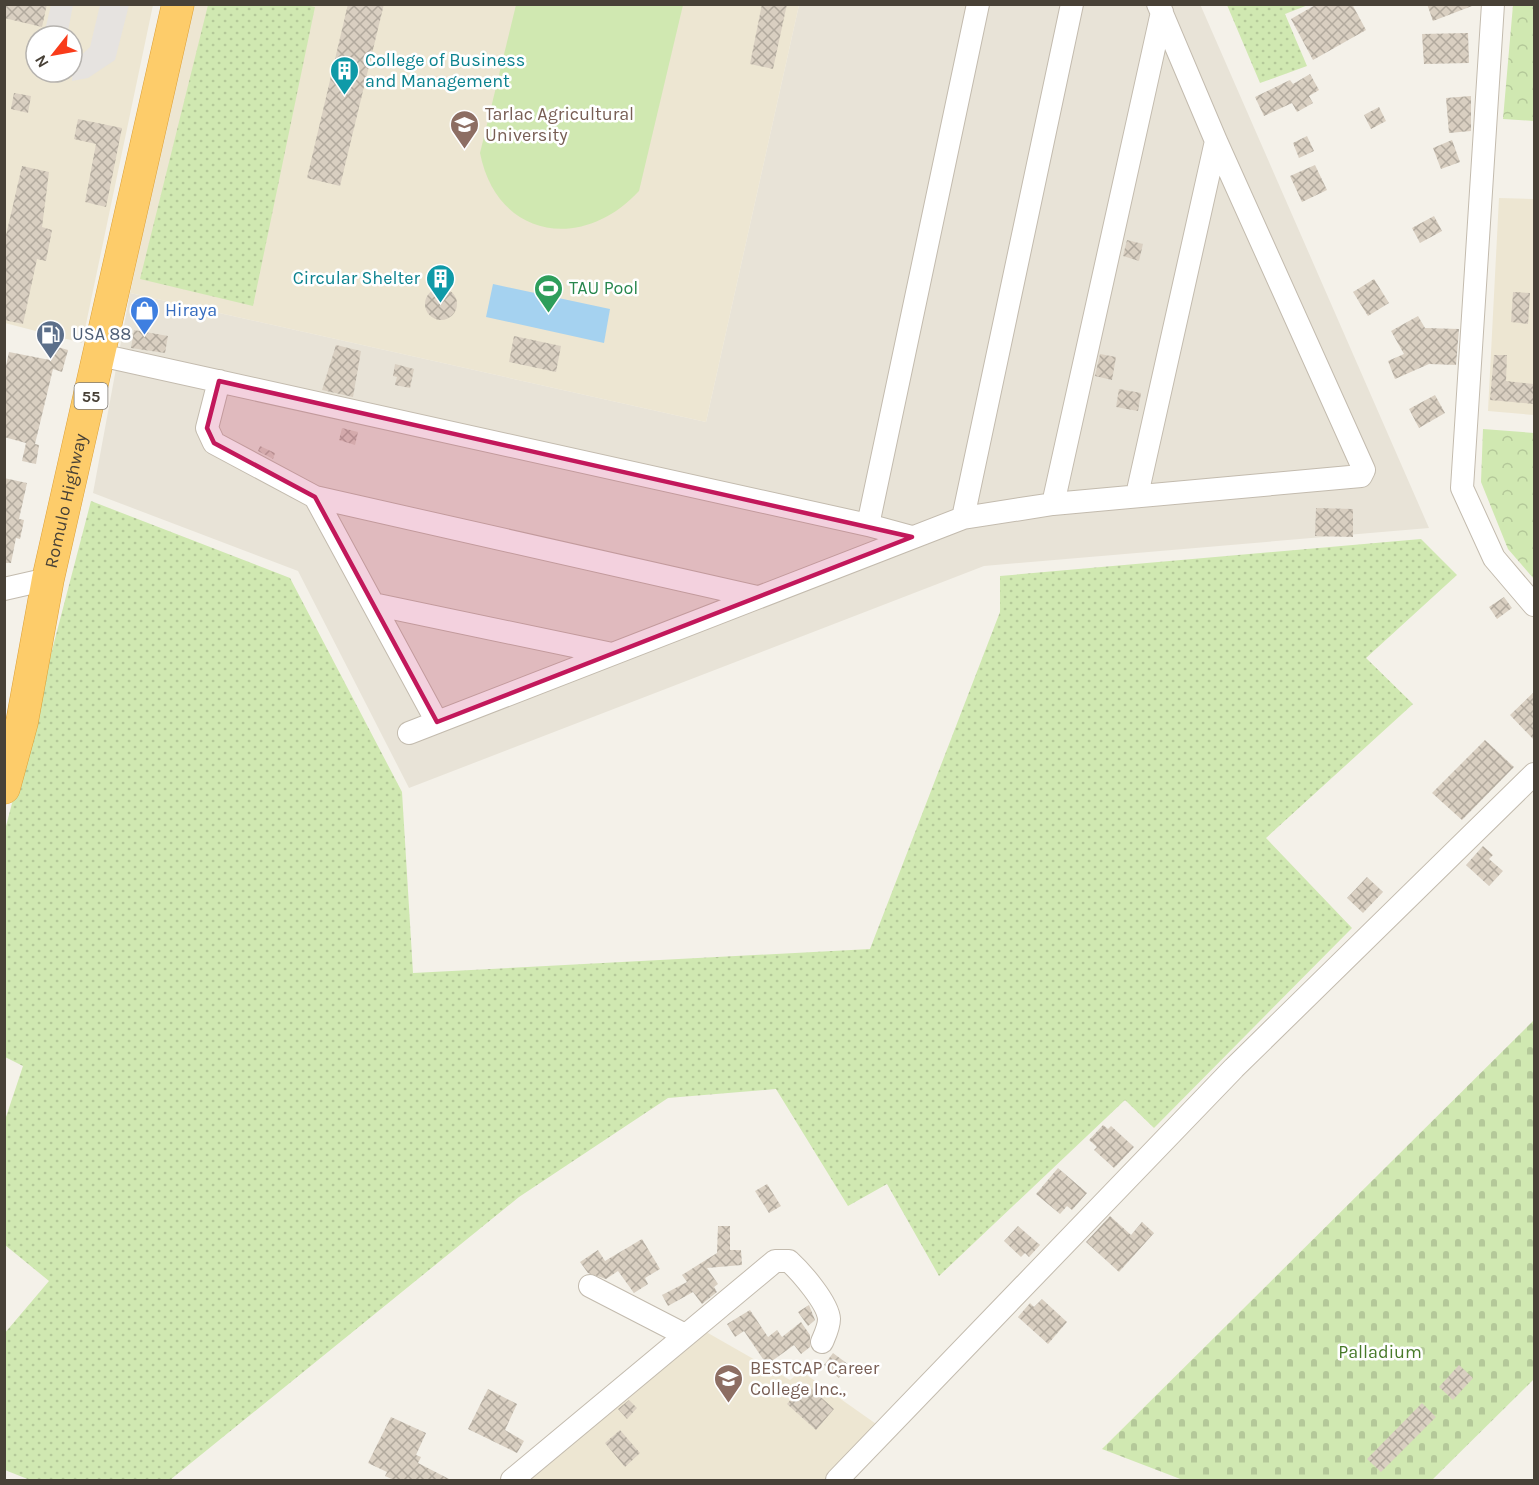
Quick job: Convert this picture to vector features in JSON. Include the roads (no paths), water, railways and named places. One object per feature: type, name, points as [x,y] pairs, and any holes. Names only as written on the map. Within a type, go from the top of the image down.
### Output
[{"type":"highway","name":"Romulo Highway","points":[[4,788],[22,722],[48,579],[178,4]]},
{"type":"street","points":[[868,525],[978,4]]},
{"type":"street","points":[[963,518],[1072,4]]},
{"type":"street","points":[[1493,4],[1462,488],[1494,558],[1534,605]]},
{"type":"street","points":[[1053,504],[1160,8]]},
{"type":"street","points":[[409,733],[963,518],[1053,504],[1137,495],[1361,476],[1363,473],[1215,141],[1160,8]]},
{"type":"street","points":[[1137,495],[1215,141]]},
{"type":"street","points":[[100,355],[868,525],[912,537]]},
{"type":"street","points":[[219,381],[207,428],[214,443],[315,497],[757,597]]},
{"type":"street","points":[[315,497],[437,722]]},
{"type":"street","points":[[4,590],[48,579]]},
{"type":"street","points":[[374,604],[612,654]]},
{"type":"street","points":[[837,1480],[1234,1068],[1534,774]]},
{"type":"street","points":[[512,1480],[775,1261],[789,1261],[828,1310],[829,1323],[822,1342]]},
{"type":"street","points":[[590,1286],[685,1335]]},
{"type":"water","name":"TAU Pool","points":[[493,284],[610,309],[604,343],[486,317]]},
{"type":"place","name":"College of Business and Management","points":[[344,96]]},
{"type":"place","name":"Tarlac Agricultural University","points":[[464,150]]},
{"type":"place","name":"Circular Shelter","points":[[441,304]]},
{"type":"place","name":"TAU Pool","points":[[548,314]]},
{"type":"place","name":"Hiraya","points":[[144,336]]},
{"type":"place","name":"USA 88","points":[[51,360]]},
{"type":"place","name":"BESTCAP Career College Inc.,","points":[[729,1404]]},
{"type":"park label","name":"Palladium","points":[[1380,1352]]}]
